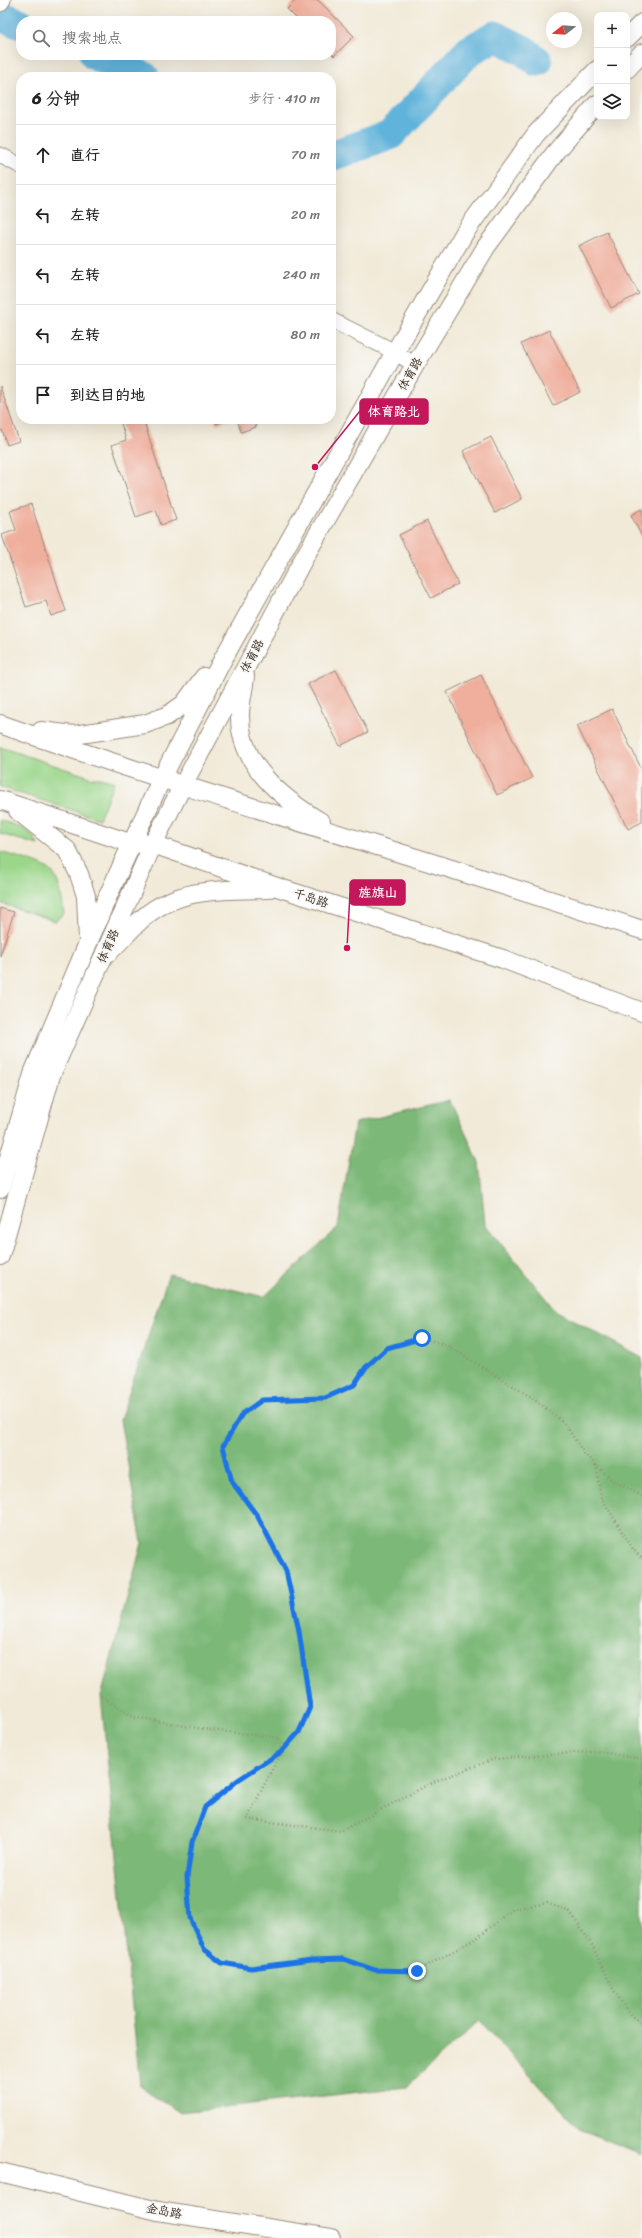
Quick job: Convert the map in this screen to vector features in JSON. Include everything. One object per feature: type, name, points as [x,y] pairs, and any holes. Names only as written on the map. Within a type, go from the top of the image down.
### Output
[{"type":"street","points":[[0,4],[4,0]]},
{"type":"street","points":[[630,35],[642,23]]},
{"type":"street","points":[[630,66],[642,53]]},
{"type":"street","name":"体育路","points":[[0,1188],[34,1072],[130,842],[253,606],[395,352],[465,232],[536,134],[594,73]]},
{"type":"street","name":"体育路","points":[[0,1256],[51,1075],[154,844],[183,785],[304,558],[415,365],[486,247],[555,153],[594,108]]},
{"type":"street","points":[[0,155],[16,163]]},
{"type":"street","points":[[336,322],[395,352],[415,365]]},
{"type":"street","points":[[6,726],[74,735],[145,724],[167,716],[184,704],[201,681],[237,622],[253,606]]},
{"type":"street","points":[[246,667],[240,716],[245,745],[258,770],[278,792],[308,814],[344,835]]},
{"type":"street","points":[[6,726],[161,780],[183,785],[344,835],[642,930]]},
{"type":"street","points":[[2,801],[67,850],[79,874],[86,896],[86,932],[88,942]]},
{"type":"street","name":"千岛路","points":[[2,801],[130,842],[154,844],[280,888],[503,958],[642,1012]]},
{"type":"street","points":[[103,958],[144,917],[169,901],[194,893],[228,888],[280,888]]},
{"type":"street","name":"金岛路","points":[[0,2172],[158,2211],[331,2238]]},
{"type":"path","points":[[642,1496],[612,1480],[585,1455],[565,1424],[531,1398],[446,1345],[422,1338],[387,1348],[366,1367],[354,1385],[325,1398],[262,1400],[242,1414],[223,1446],[232,1482],[258,1517],[286,1571],[299,1631],[310,1707],[299,1732],[281,1752],[246,1819],[341,1831],[433,1782],[494,1759],[597,1751],[642,1760]]},
{"type":"path","points":[[596,1465],[601,1497],[633,1549],[642,1559]]},
{"type":"path","points":[[100,1696],[134,1717],[203,1729],[280,1738],[281,1752]]},
{"type":"path","points":[[281,1752],[238,1780],[205,1807],[192,1842],[187,1877],[190,1918],[204,1949],[222,1963],[251,1968],[312,1960],[343,1959],[375,1970],[417,1971],[477,1938],[513,1909],[547,1903],[570,1912],[592,1945],[612,1987],[627,2010],[642,2024]]},
{"type":"green space","points":[[0,747],[93,778],[101,778],[114,782],[99,819],[0,787]]},
{"type":"green space","points":[[0,820],[27,831],[36,840],[38,845],[0,834]]},
{"type":"green space","points":[[0,852],[35,863],[52,872],[59,887],[64,914],[55,921],[0,903]]},
{"type":"green space","points":[[450,1100],[479,1162],[485,1224],[555,1310],[642,1358],[642,2154],[581,2130],[479,2021],[406,2087],[179,2112],[140,2086],[101,1696],[142,1543],[120,1420],[169,1274],[264,1297],[338,1227],[355,1123]]},
{"type":"building","points":[[296,0],[318,0],[334,16],[294,16],[287,9]]},
{"type":"building","points":[[336,18],[354,36],[336,54]]},
{"type":"building","points":[[607,232],[639,294],[611,308],[579,246]]},
{"type":"building","points":[[549,330],[580,392],[553,406],[521,344]]},
{"type":"building","points":[[0,386],[19,441],[7,445],[2,430],[0,431]]},
{"type":"building","points":[[121,424],[145,424],[176,520],[161,525],[156,510],[136,517],[112,445],[126,440]]},
{"type":"building","points":[[239,424],[255,424],[256,427],[241,432]]},
{"type":"building","points":[[491,437],[522,499],[495,513],[463,451]]},
{"type":"building","points":[[31,504],[66,611],[51,616],[46,601],[26,607],[2,535],[16,530],[10,511]]},
{"type":"building","points":[[642,509],[642,537],[631,515]]},
{"type":"building","points":[[427,521],[458,584],[431,598],[399,535]]},
{"type":"building","points":[[336,670],[368,732],[340,746],[308,684]]},
{"type":"building","points":[[481,675],[532,778],[497,795],[447,692]]},
{"type":"building","points":[[612,709],[642,770],[642,822],[628,829],[577,726]]},
{"type":"building","points":[[0,908],[14,912],[0,956]]},
{"type":"waterway","points":[[0,16],[16,22]]},
{"type":"waterway","points":[[336,154],[390,135],[469,51],[495,36],[523,50],[537,61]]},
{"type":"waterway","points":[[106,60],[133,72]]},
{"type":"place","name":"体育路北","points":[[315,467]]},
{"type":"place","name":"旌旗山","points":[[347,948]]},
{"type":"route","points":[[417,1971],[375,1970],[343,1959],[312,1960],[251,1968],[222,1963],[204,1949],[190,1918],[187,1877],[192,1842],[205,1807],[238,1780],[281,1752],[299,1732],[310,1707],[299,1631],[286,1571],[258,1517],[232,1482],[223,1446],[242,1414],[262,1400],[325,1398],[354,1385],[366,1367],[387,1348],[422,1338]]}]
